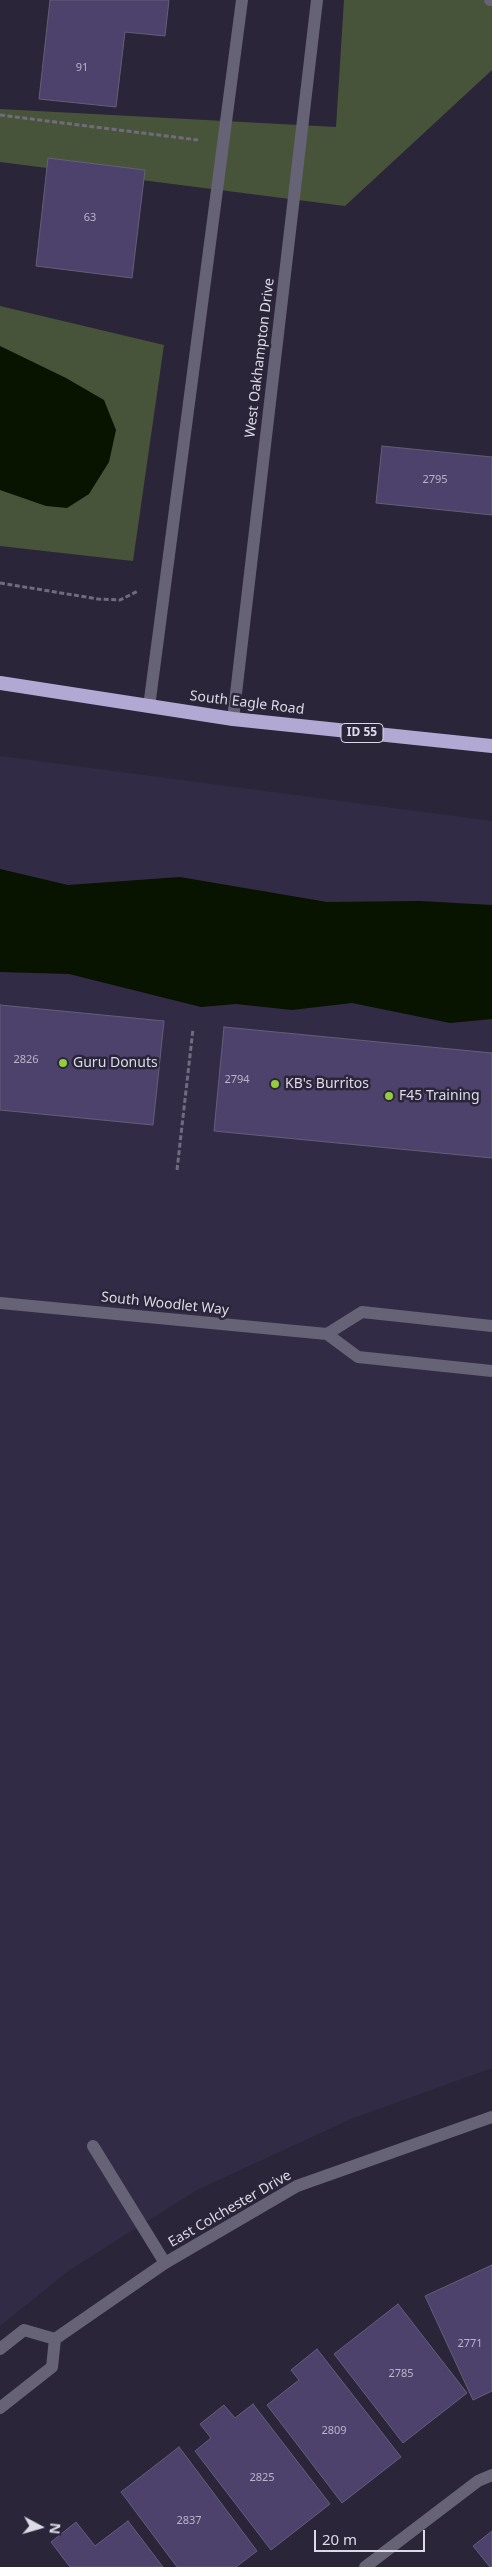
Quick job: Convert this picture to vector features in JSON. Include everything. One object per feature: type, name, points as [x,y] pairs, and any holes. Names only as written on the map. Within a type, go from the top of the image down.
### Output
[{"type":"highway","name":"South Eagle Road","points":[[0,683],[233,719],[492,746]]},
{"type":"street","points":[[149,707],[242,0]]},
{"type":"street","name":"West Oakhampton Drive","points":[[233,719],[318,0]]},
{"type":"street","name":"South Woodlet Way","points":[[0,1303],[327,1334]]},
{"type":"street","points":[[492,1326],[362,1312],[327,1334],[358,1357],[492,1371]]},
{"type":"street","name":"East Colchester Drive","points":[[55,2339],[165,2263],[297,2186],[492,2117]]},
{"type":"street","points":[[94,2146],[165,2263]]},
{"type":"street","points":[[0,2349],[24,2330],[55,2339],[52,2366],[0,2408]]},
{"type":"street","points":[[365,2567],[478,2481],[492,2475]]},
{"type":"path","points":[[0,115],[204,141]]},
{"type":"path","points":[[0,583],[98,599],[120,600],[140,590]]},
{"type":"path","points":[[177,1170],[193,1029]]},
{"type":"shaded area","points":[[0,346],[66,378],[104,400],[116,430],[109,462],[89,494],[67,508],[46,506],[0,490]]},
{"type":"shaded area","points":[[0,756],[492,821],[492,2068],[351,2119],[197,2190],[71,2269],[0,2326]]},
{"type":"shaded area","points":[[0,869],[68,885],[180,877],[327,902],[420,901],[492,905],[492,1019],[450,1023],[352,1003],[292,1010],[236,1004],[201,1007],[69,974],[0,972]]},
{"type":"green space","points":[[344,0],[492,0],[492,70],[345,206],[0,162],[0,109],[336,127]]},
{"type":"green space","points":[[0,306],[164,345],[133,561],[0,546]]},
{"type":"building","points":[[50,0],[169,0],[165,36],[125,32],[116,107],[39,99]]},
{"type":"building","points":[[48,158],[145,170],[132,278],[36,266]]},
{"type":"building","points":[[382,446],[492,457],[492,515],[376,503]]},
{"type":"building","points":[[0,1005],[164,1021],[153,1125],[0,1110]]},
{"type":"building","points":[[224,1027],[492,1053],[492,1158],[214,1131]]},
{"type":"building","points":[[492,2265],[492,2391],[473,2400],[425,2296]]},
{"type":"building","points":[[398,2304],[467,2393],[403,2443],[334,2354]]},
{"type":"building","points":[[317,2349],[401,2457],[342,2503],[267,2405],[299,2380],[291,2370]]},
{"type":"building","points":[[253,2404],[330,2504],[271,2550],[195,2451],[211,2438],[200,2424],[224,2405],[235,2418]]},
{"type":"building","points":[[179,2447],[257,2551],[236,2567],[177,2567],[121,2492]]},
{"type":"building","points":[[128,2521],[163,2567],[70,2567],[51,2542],[76,2522],[95,2546]]},
{"type":"building","points":[[492,2531],[492,2567],[490,2567],[473,2546]]},
{"type":"place","name":"Guru Donuts","points":[[63,1063]]},
{"type":"place","name":"KB's Burritos","points":[[275,1084]]},
{"type":"place","name":"F45 Training","points":[[389,1096]]}]
